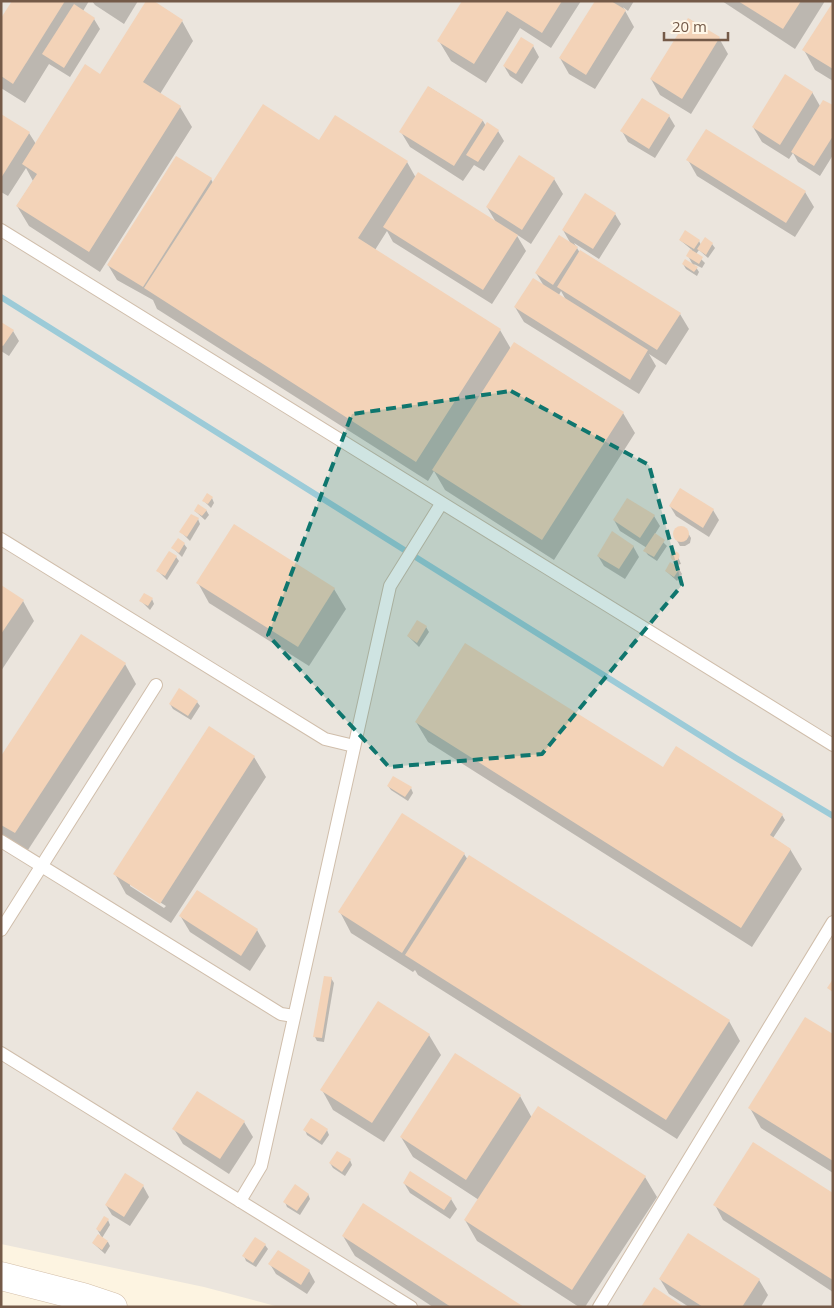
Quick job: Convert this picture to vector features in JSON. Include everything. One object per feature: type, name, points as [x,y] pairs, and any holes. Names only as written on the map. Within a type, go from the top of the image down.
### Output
[{"type":"street","points":[[1,1276],[81,1302],[113,1307]]},
{"type":"lane","points":[[1,230],[833,745]]},
{"type":"lane","points":[[240,1202],[261,1166],[390,586],[441,504]]},
{"type":"lane","points":[[1,539],[325,740],[354,746]]},
{"type":"lane","points":[[1,930],[156,684]]},
{"type":"lane","points":[[1,841],[281,1014],[294,1016]]},
{"type":"lane","points":[[599,1307],[833,922]]},
{"type":"lane","points":[[1,1053],[412,1307]]},
{"type":"highlighted area","points":[[511,391],[649,465],[682,585],[542,754],[389,767],[268,635],[352,414]]},
{"type":"shaded area","points":[[1,1],[833,1],[833,1307],[279,1307],[204,1287],[1,1244]]},
{"type":"building","points":[[12,1],[65,1],[13,84],[1,76],[1,18]]},
{"type":"building","points":[[146,1],[154,1],[183,20],[143,82],[181,106],[89,252],[16,206],[37,174],[22,164],[85,64],[100,74]]},
{"type":"building","points":[[462,1],[562,1],[542,33],[507,11],[474,64],[437,41]]},
{"type":"building","points":[[595,1],[611,1],[626,10],[586,75],[559,58]]},
{"type":"building","points":[[738,1],[801,1],[783,29]]},
{"type":"building","points":[[833,2],[833,69],[802,50]]},
{"type":"building","points":[[74,4],[95,18],[64,68],[42,54]]},
{"type":"building","points":[[688,18],[720,37],[682,99],[650,79]]},
{"type":"building","points":[[521,37],[534,45],[516,74],[503,66]]},
{"type":"building","points":[[785,74],[813,92],[780,145],[752,127]]},
{"type":"building","points":[[428,86],[483,120],[454,166],[399,132]]},
{"type":"building","points":[[642,98],[670,115],[649,149],[620,131]]},
{"type":"building","points":[[823,100],[833,105],[833,136],[814,166],[791,152]]},
{"type":"building","points":[[263,104],[319,140],[335,115],[408,161],[358,238],[501,329],[416,462],[144,288]]},
{"type":"building","points":[[1,114],[30,132],[1,178]]},
{"type":"building","points":[[487,122],[499,130],[478,162],[466,155]]},
{"type":"building","points":[[706,129],[806,191],[786,223],[686,160]]},
{"type":"building","points":[[519,155],[555,178],[522,230],[486,207]]},
{"type":"building","points":[[176,156],[212,178],[143,287],[107,265]]},
{"type":"building","points":[[418,172],[518,235],[483,290],[383,227]]},
{"type":"building","points":[[585,193],[616,213],[593,249],[562,230]]},
{"type":"building","points":[[685,230],[700,240],[694,249],[679,240]]},
{"type":"building","points":[[559,235],[578,247],[553,285],[535,273]]},
{"type":"building","points":[[705,237],[713,243],[706,255],[697,249]]},
{"type":"building","points":[[690,249],[703,257],[699,264],[686,256]]},
{"type":"building","points":[[580,250],[681,313],[657,350],[557,287]]},
{"type":"building","points":[[685,259],[698,267],[694,272],[682,264]]},
{"type":"building","points":[[533,278],[648,350],[630,380],[514,307]]},
{"type":"building","points":[[1,322],[14,330],[3,346],[1,345]]},
{"type":"building","points":[[514,342],[624,412],[542,540],[432,470]]},
{"type":"building","points":[[680,488],[714,509],[703,528],[669,506]]},
{"type":"building","points":[[207,493],[213,497],[208,504],[202,501]]},
{"type":"building","points":[[627,498],[655,515],[640,538],[613,520]]},
{"type":"building","points":[[198,504],[207,510],[202,516],[194,511]]},
{"type":"building","points":[[191,514],[199,518],[187,537],[179,532]]},
{"type":"building","points":[[234,524],[335,588],[298,647],[196,583]]},
{"type":"building","points":[[678,526],[684,526],[689,531],[687,540],[678,542],[673,537],[673,531]]},
{"type":"building","points":[[612,531],[634,546],[619,569],[597,556]]},
{"type":"building","points":[[655,533],[665,540],[654,557],[643,551]]},
{"type":"building","points":[[178,538],[185,543],[179,553],[171,548]]},
{"type":"building","points":[[169,551],[177,556],[165,576],[156,571]]},
{"type":"building","points":[[675,551],[680,556],[675,561],[670,556]]},
{"type":"building","points":[[670,562],[680,568],[674,577],[665,571]]},
{"type":"building","points":[[1,585],[24,600],[1,634]]},
{"type":"building","points":[[144,593],[153,598],[148,606],[139,601]]},
{"type":"building","points":[[417,620],[427,626],[417,643],[407,636]]},
{"type":"building","points":[[81,634],[126,663],[15,833],[1,825],[1,756]]},
{"type":"building","points":[[465,643],[663,767],[676,746],[783,814],[770,835],[791,849],[741,928],[415,722]]},
{"type":"building","points":[[179,688],[198,701],[188,716],[169,704]]},
{"type":"building","points":[[209,726],[255,756],[160,904],[113,874]]},
{"type":"building","points":[[393,776],[412,787],[405,797],[387,786]]},
{"type":"building","points":[[402,813],[465,853],[402,953],[338,912]]},
{"type":"building","points":[[469,855],[730,1020],[666,1120],[405,955]]},
{"type":"building","points":[[197,890],[258,929],[241,956],[179,916]]},
{"type":"building","points":[[324,976],[332,977],[322,1038],[313,1037]]},
{"type":"building","points":[[833,979],[833,992],[827,988]]},
{"type":"building","points":[[378,1001],[430,1034],[372,1123],[320,1090]]},
{"type":"building","points":[[805,1017],[833,1034],[833,1161],[748,1108]]},
{"type":"building","points":[[455,1053],[521,1095],[466,1180],[400,1137]]},
{"type":"building","points":[[197,1091],[245,1121],[220,1159],[172,1129]]},
{"type":"building","points":[[538,1106],[646,1176],[572,1290],[464,1220]]},
{"type":"building","points":[[311,1118],[328,1129],[320,1141],[303,1130]]},
{"type":"building","points":[[753,1142],[833,1193],[833,1280],[713,1205]]},
{"type":"building","points":[[337,1151],[351,1159],[342,1172],[329,1163]]},
{"type":"building","points":[[410,1171],[452,1198],[444,1210],[403,1183]]},
{"type":"building","points":[[125,1173],[144,1185],[124,1217],[105,1205]]},
{"type":"building","points":[[295,1184],[309,1194],[297,1211],[283,1202]]},
{"type":"building","points":[[363,1203],[524,1307],[451,1307],[342,1236]]},
{"type":"building","points":[[104,1216],[109,1219],[100,1232],[96,1229]]},
{"type":"building","points":[[688,1233],[760,1279],[742,1307],[703,1307],[659,1279]]},
{"type":"building","points":[[98,1234],[108,1241],[102,1250],[92,1243]]},
{"type":"building","points":[[255,1237],[266,1244],[253,1263],[242,1256]]},
{"type":"building","points":[[278,1250],[310,1270],[301,1285],[268,1264]]},
{"type":"building","points":[[654,1287],[684,1307],[641,1307]]},
{"type":"waterway","points":[[1,297],[736,758],[833,816]]}]
